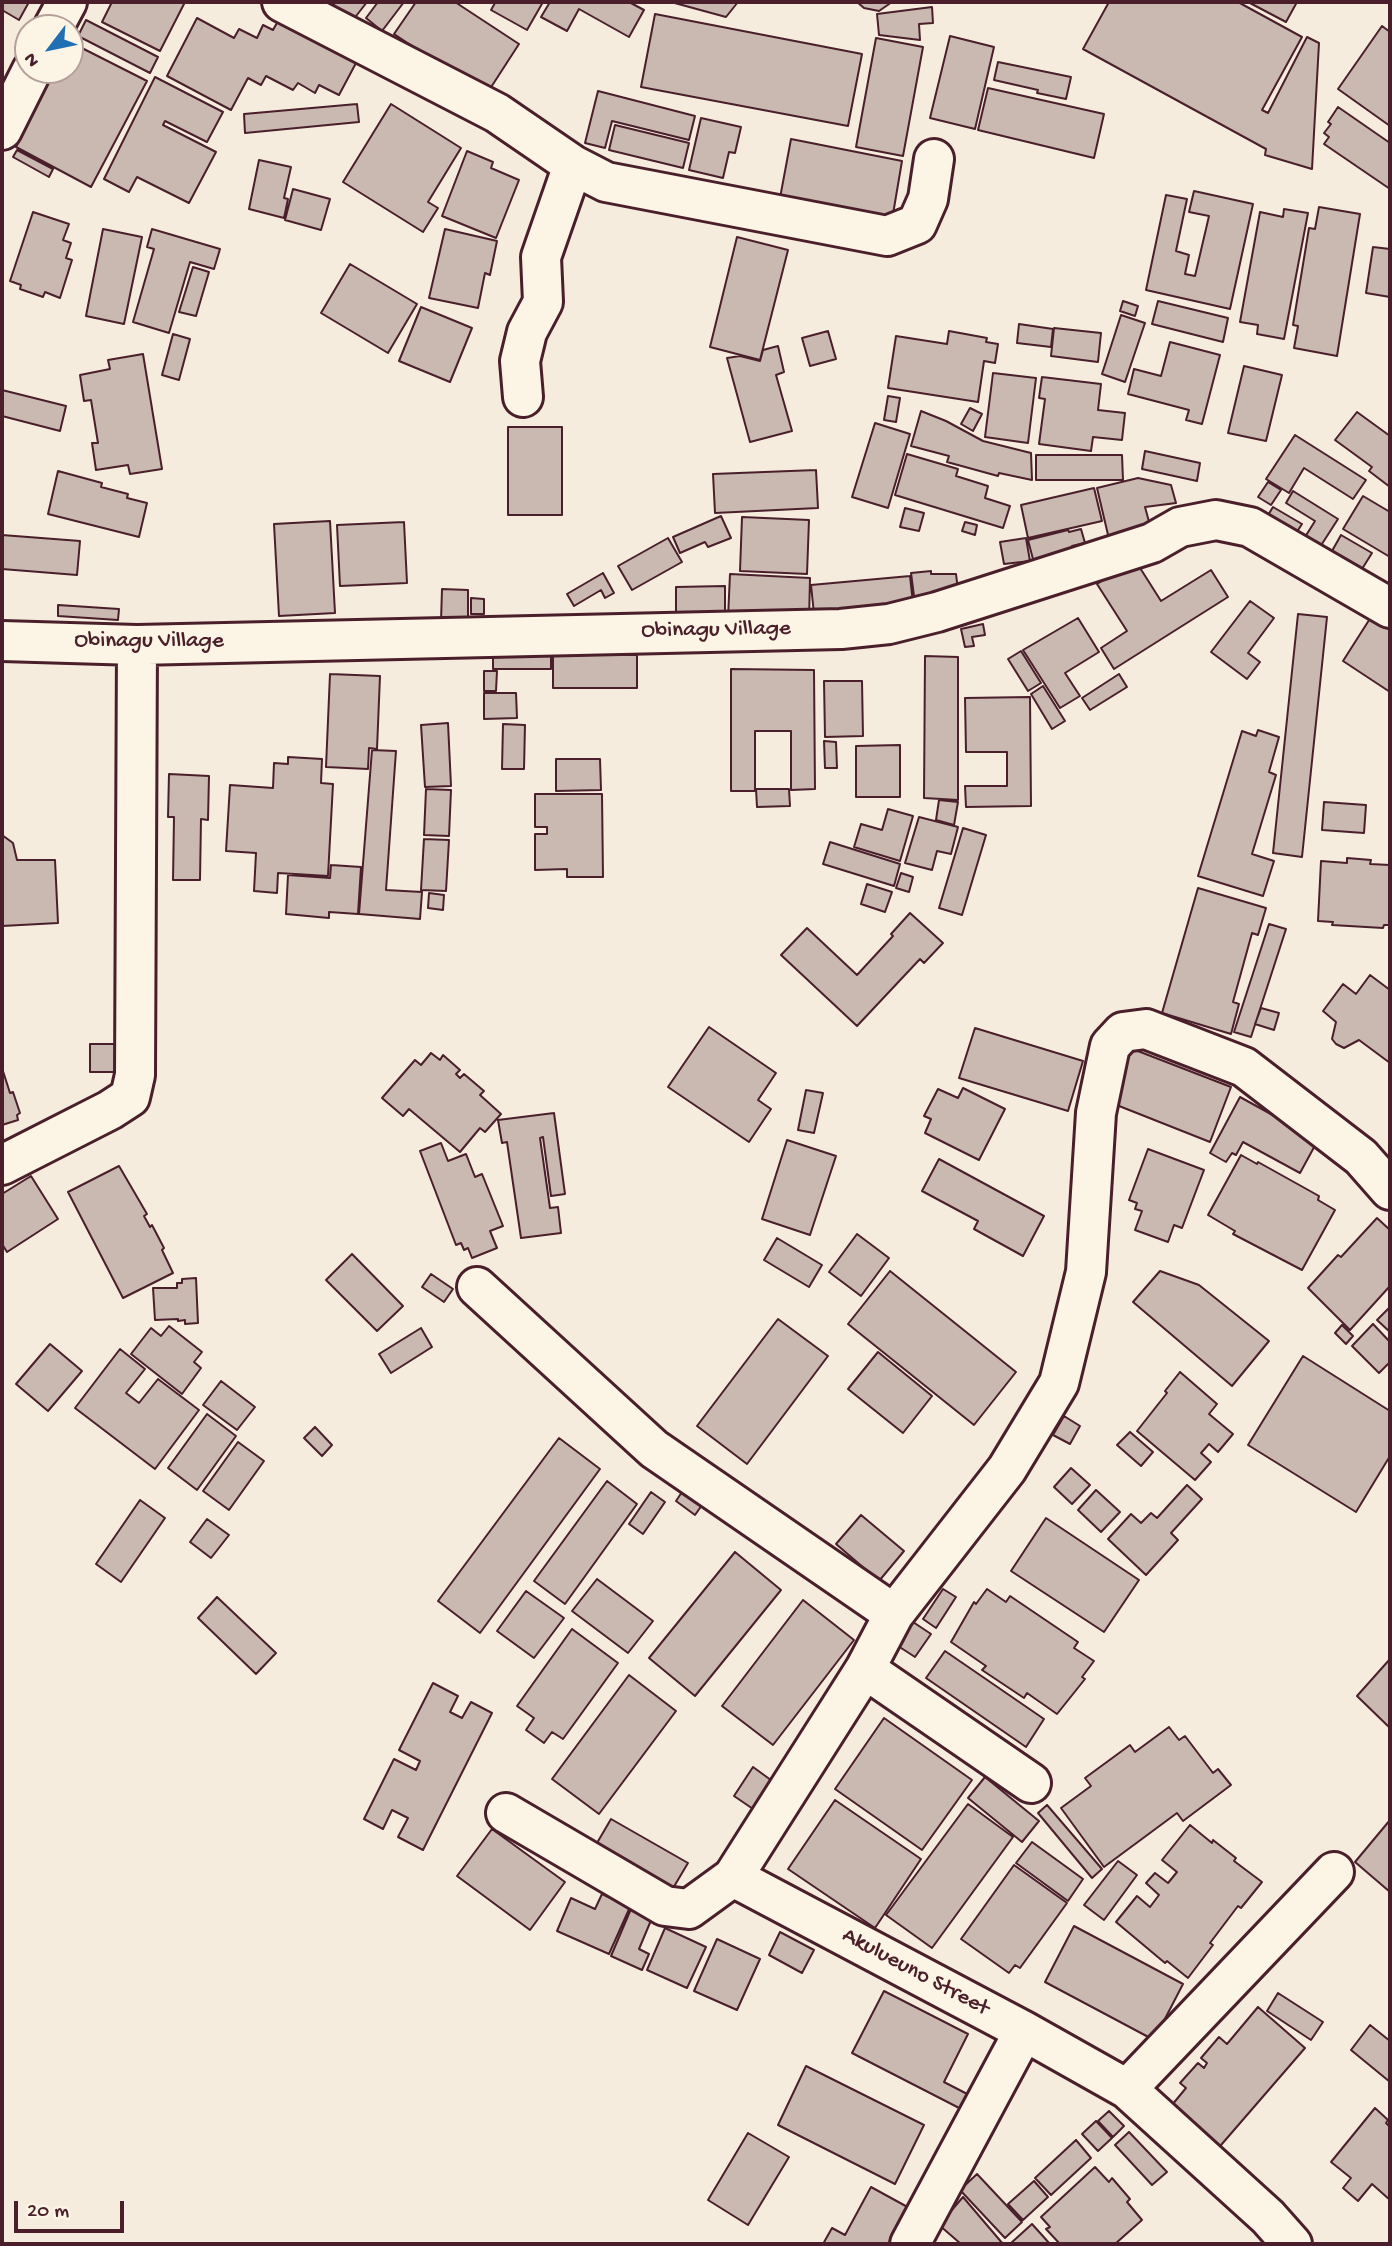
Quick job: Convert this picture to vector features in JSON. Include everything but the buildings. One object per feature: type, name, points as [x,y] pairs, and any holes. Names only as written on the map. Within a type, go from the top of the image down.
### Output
[{"type":"street","points":[[282,2],[497,113],[573,165],[606,182],[887,236],[917,224],[928,199],[934,159]]},
{"type":"street","points":[[2,130],[25,84]]},
{"type":"street","points":[[523,397],[520,360],[527,332],[543,302],[541,257],[573,165]]},
{"type":"street","name":"Obinagu Village","points":[[2,641],[137,645],[841,629],[889,624],[937,611],[1152,543],[1180,527],[1216,520],[1251,527],[1390,608]]},
{"type":"street","points":[[2,1165],[130,1097],[135,1075],[137,645]]},
{"type":"street","points":[[506,1813],[665,1906],[690,1909],[733,1877],[865,1669],[894,1614],[1007,1469],[1059,1383],[1086,1272],[1096,1113],[1110,1046],[1124,1031],[1146,1029],[1244,1067],[1360,1157],[1390,1190]]},
{"type":"street","points":[[477,1287],[654,1448],[894,1614]]},
{"type":"street","points":[[865,1669],[1031,1783]]},
{"type":"street","points":[[1127,2089],[1334,1872]]},
{"type":"street","name":"Akulueuno Street","points":[[733,1877],[1024,2031],[1127,2089],[1268,2217],[1292,2244]]},
{"type":"street","points":[[910,2244],[1024,2031]]}]
